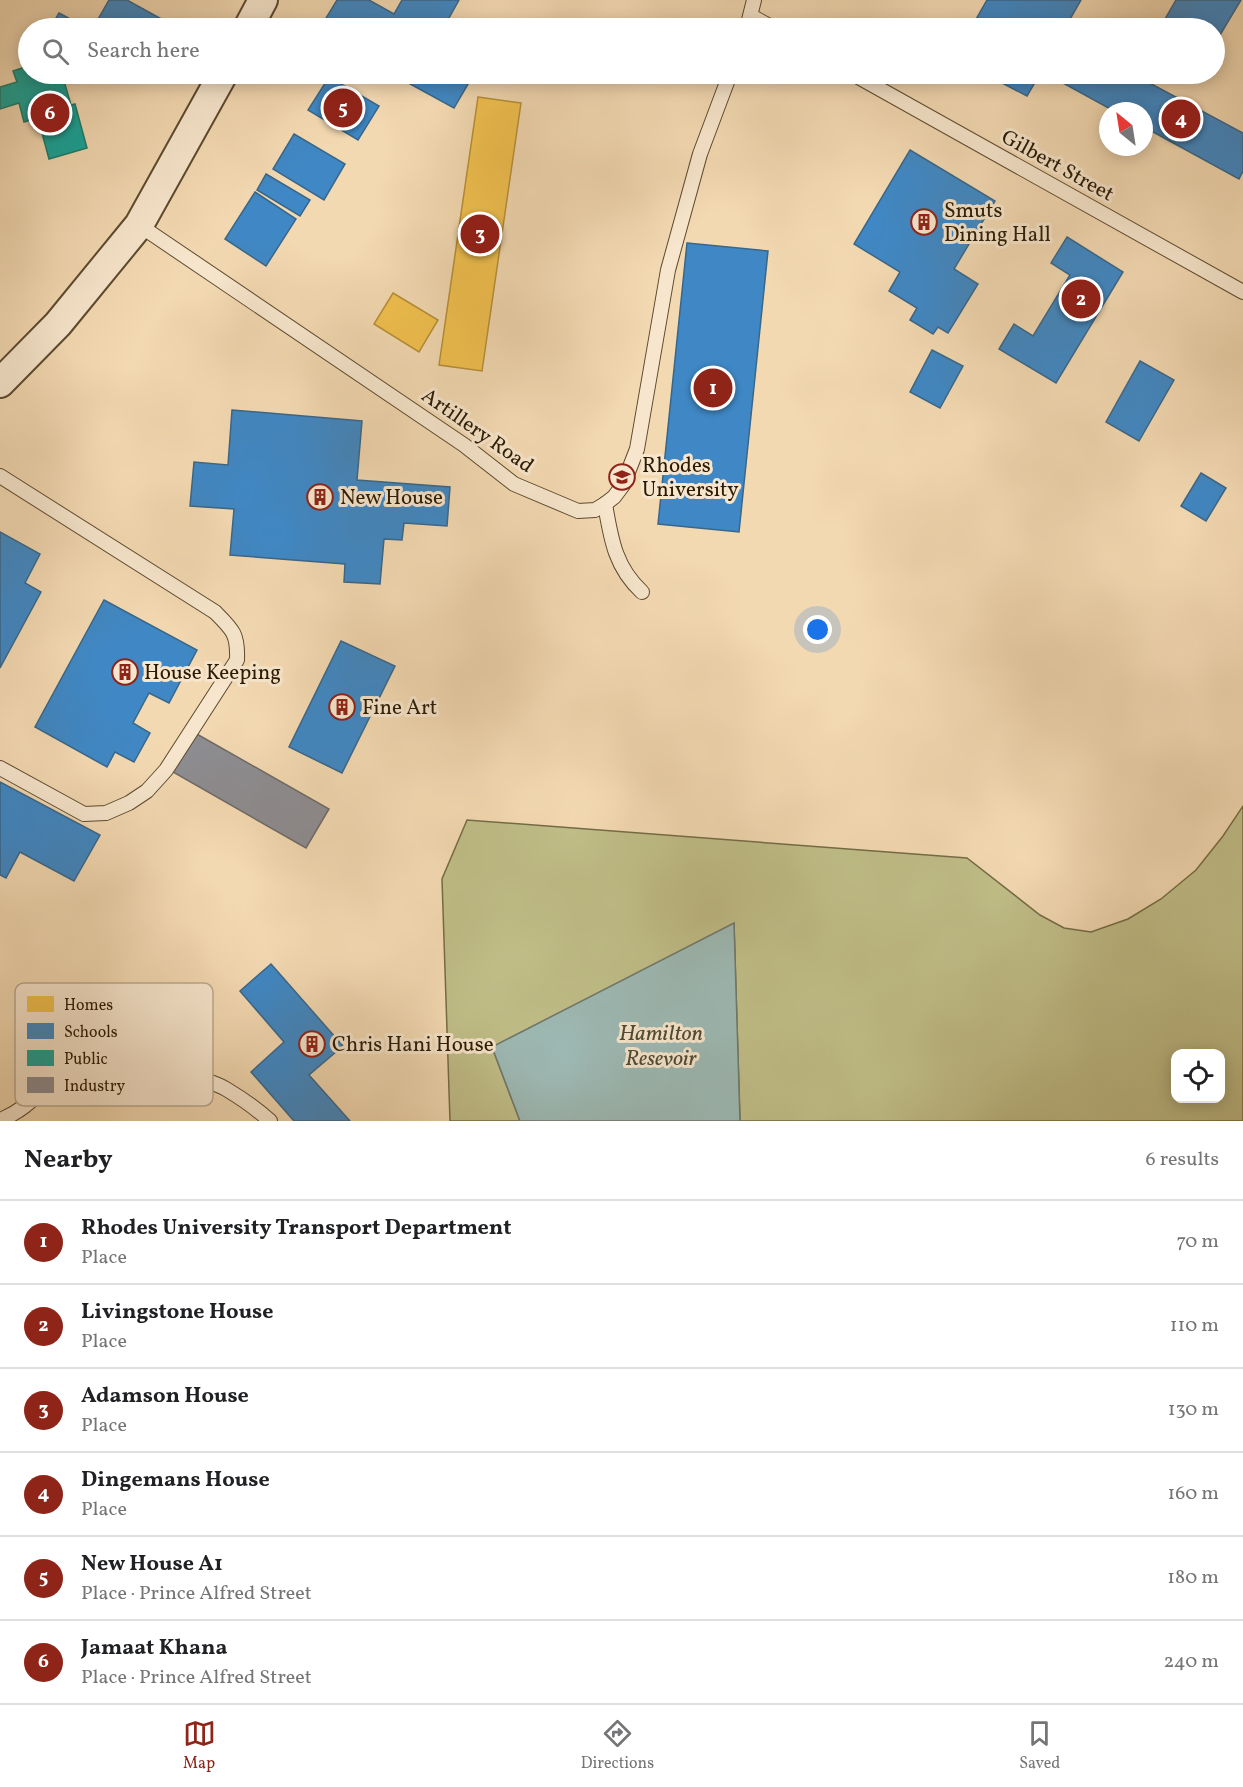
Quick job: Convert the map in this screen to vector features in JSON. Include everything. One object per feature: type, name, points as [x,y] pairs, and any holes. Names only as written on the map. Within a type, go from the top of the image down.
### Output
[{"type":"street","points":[[253,18],[263,0]]},
{"type":"street","points":[[0,383],[58,324],[139,225],[217,84]]},
{"type":"lane","points":[[750,18],[754,0]]},
{"type":"lane","points":[[642,592],[628,579],[611,543],[605,504],[623,485],[637,449],[668,270],[700,154],[726,84]]},
{"type":"lane","name":"Gilbert Street","points":[[871,84],[1243,292]]},
{"type":"lane","name":"Artillery Road","points":[[139,225],[464,445],[514,484],[578,511],[595,510],[605,504]]},
{"type":"lane","points":[[0,476],[215,612],[233,629],[237,642],[237,660],[166,770],[147,791],[129,803],[106,813],[84,814],[0,768]]},
{"type":"lane","points":[[213,1084],[224,1088],[270,1121]]},
{"type":"lane","points":[[0,1120],[24,1106]]},
{"type":"shaded area","points":[[1243,806],[1243,1121],[740,1121],[734,924],[492,1047],[520,1121],[450,1121],[442,879],[467,820],[967,858],[1040,915],[1064,928],[1091,932],[1128,919],[1161,899],[1196,870]]},
{"type":"water","name":"Hamilton Resevoir","points":[[734,923],[740,1121],[520,1121],[492,1047]]},
{"type":"building: Homes","points":[[478,97],[521,103],[482,371],[439,365]]},
{"type":"building: Homes","points":[[393,293],[438,320],[419,352],[374,324]]},
{"type":"building: Schools","points":[[109,0],[127,0],[160,18],[99,18]]},
{"type":"building: Schools","points":[[337,0],[369,0],[394,14],[402,0],[459,0],[449,18],[326,18]]},
{"type":"building: Schools","points":[[987,0],[1081,0],[1071,18],[977,18]]},
{"type":"building: Schools","points":[[1176,0],[1241,0],[1225,27],[1225,18],[1166,18]]},
{"type":"building: Schools","points":[[59,13],[68,18],[56,18]]},
{"type":"building: Schools","points":[[325,84],[341,84],[379,106],[358,140],[308,110]]},
{"type":"building: Schools","points":[[410,84],[468,84],[454,108]]},
{"type":"building: Schools","points":[[1004,84],[1034,84],[1027,96]]},
{"type":"building: Schools","points":[[1065,84],[1152,84],[1243,133],[1243,171],[1239,179],[1153,132],[1153,102],[1099,103]]},
{"type":"building: Schools","points":[[294,134],[345,164],[324,200],[273,169]]},
{"type":"building: Schools","name":"Smuts Dining Hall","points":[[910,150],[995,201],[954,269],[978,284],[948,333],[938,327],[933,334],[910,320],[917,308],[889,291],[900,272],[854,244]]},
{"type":"building: Schools","points":[[266,174],[310,200],[300,216],[257,190]]},
{"type":"building: Schools","points":[[255,192],[296,219],[266,266],[225,239]]},
{"type":"building: Schools","points":[[1067,237],[1123,272],[1056,383],[999,349],[1014,324],[1033,336],[1070,275],[1051,263]]},
{"type":"building: Schools","points":[[687,243],[768,251],[739,532],[658,524]]},
{"type":"building: Schools","points":[[932,350],[963,366],[940,408],[910,392]]},
{"type":"building: Schools","points":[[1140,361],[1174,380],[1139,441],[1106,422]]},
{"type":"building: Schools","name":"New House","points":[[232,410],[362,421],[357,480],[450,487],[447,526],[404,523],[402,540],[384,539],[380,584],[344,582],[345,564],[230,555],[234,509],[190,506],[194,462],[228,465]]},
{"type":"building: Schools","points":[[1201,473],[1226,488],[1206,521],[1181,506]]},
{"type":"building: Schools","points":[[0,532],[40,554],[25,583],[41,592],[0,668]]},
{"type":"building: Schools","name":"House Keeping","points":[[104,600],[197,650],[169,703],[149,693],[133,723],[150,733],[134,762],[115,752],[107,767],[35,727]]},
{"type":"building: Schools","name":"Fine Art","points":[[341,641],[395,666],[342,773],[289,747]]},
{"type":"building: Schools","points":[[0,782],[100,835],[74,881],[20,852],[6,878],[0,875]]},
{"type":"building: Schools","name":"Chris Hani House","points":[[271,964],[343,1046],[309,1075],[350,1121],[294,1121],[251,1072],[284,1042],[240,991]]},
{"type":"building: Public","points":[[18,69],[18,84],[65,84],[71,105],[75,104],[87,148],[49,159],[38,118],[24,122],[19,103],[0,109],[0,87],[17,82],[13,71]]},
{"type":"building: Industry","points":[[195,733],[329,809],[306,848],[173,772]]},
{"type":"place","name":"New House A1","points":[[343,108]]},
{"type":"place","name":"Jamaat Khana","points":[[50,113]]},
{"type":"place","name":"Dingemans House","points":[[1181,119]]},
{"type":"place","name":"Smuts Dining Hall","points":[[924,222]]},
{"type":"place","name":"Adamson House","points":[[480,234]]},
{"type":"place","name":"Livingstone House","points":[[1081,299]]},
{"type":"place","name":"Rhodes University Transport Department","points":[[713,388]]},
{"type":"place","name":"Rhodes University","points":[[622,477]]},
{"type":"place","name":"New House","points":[[320,497]]},
{"type":"place","name":"House Keeping","points":[[125,672]]},
{"type":"place","name":"Fine Art","points":[[342,707]]},
{"type":"place","name":"Chris Hani House","points":[[312,1044]]}]
